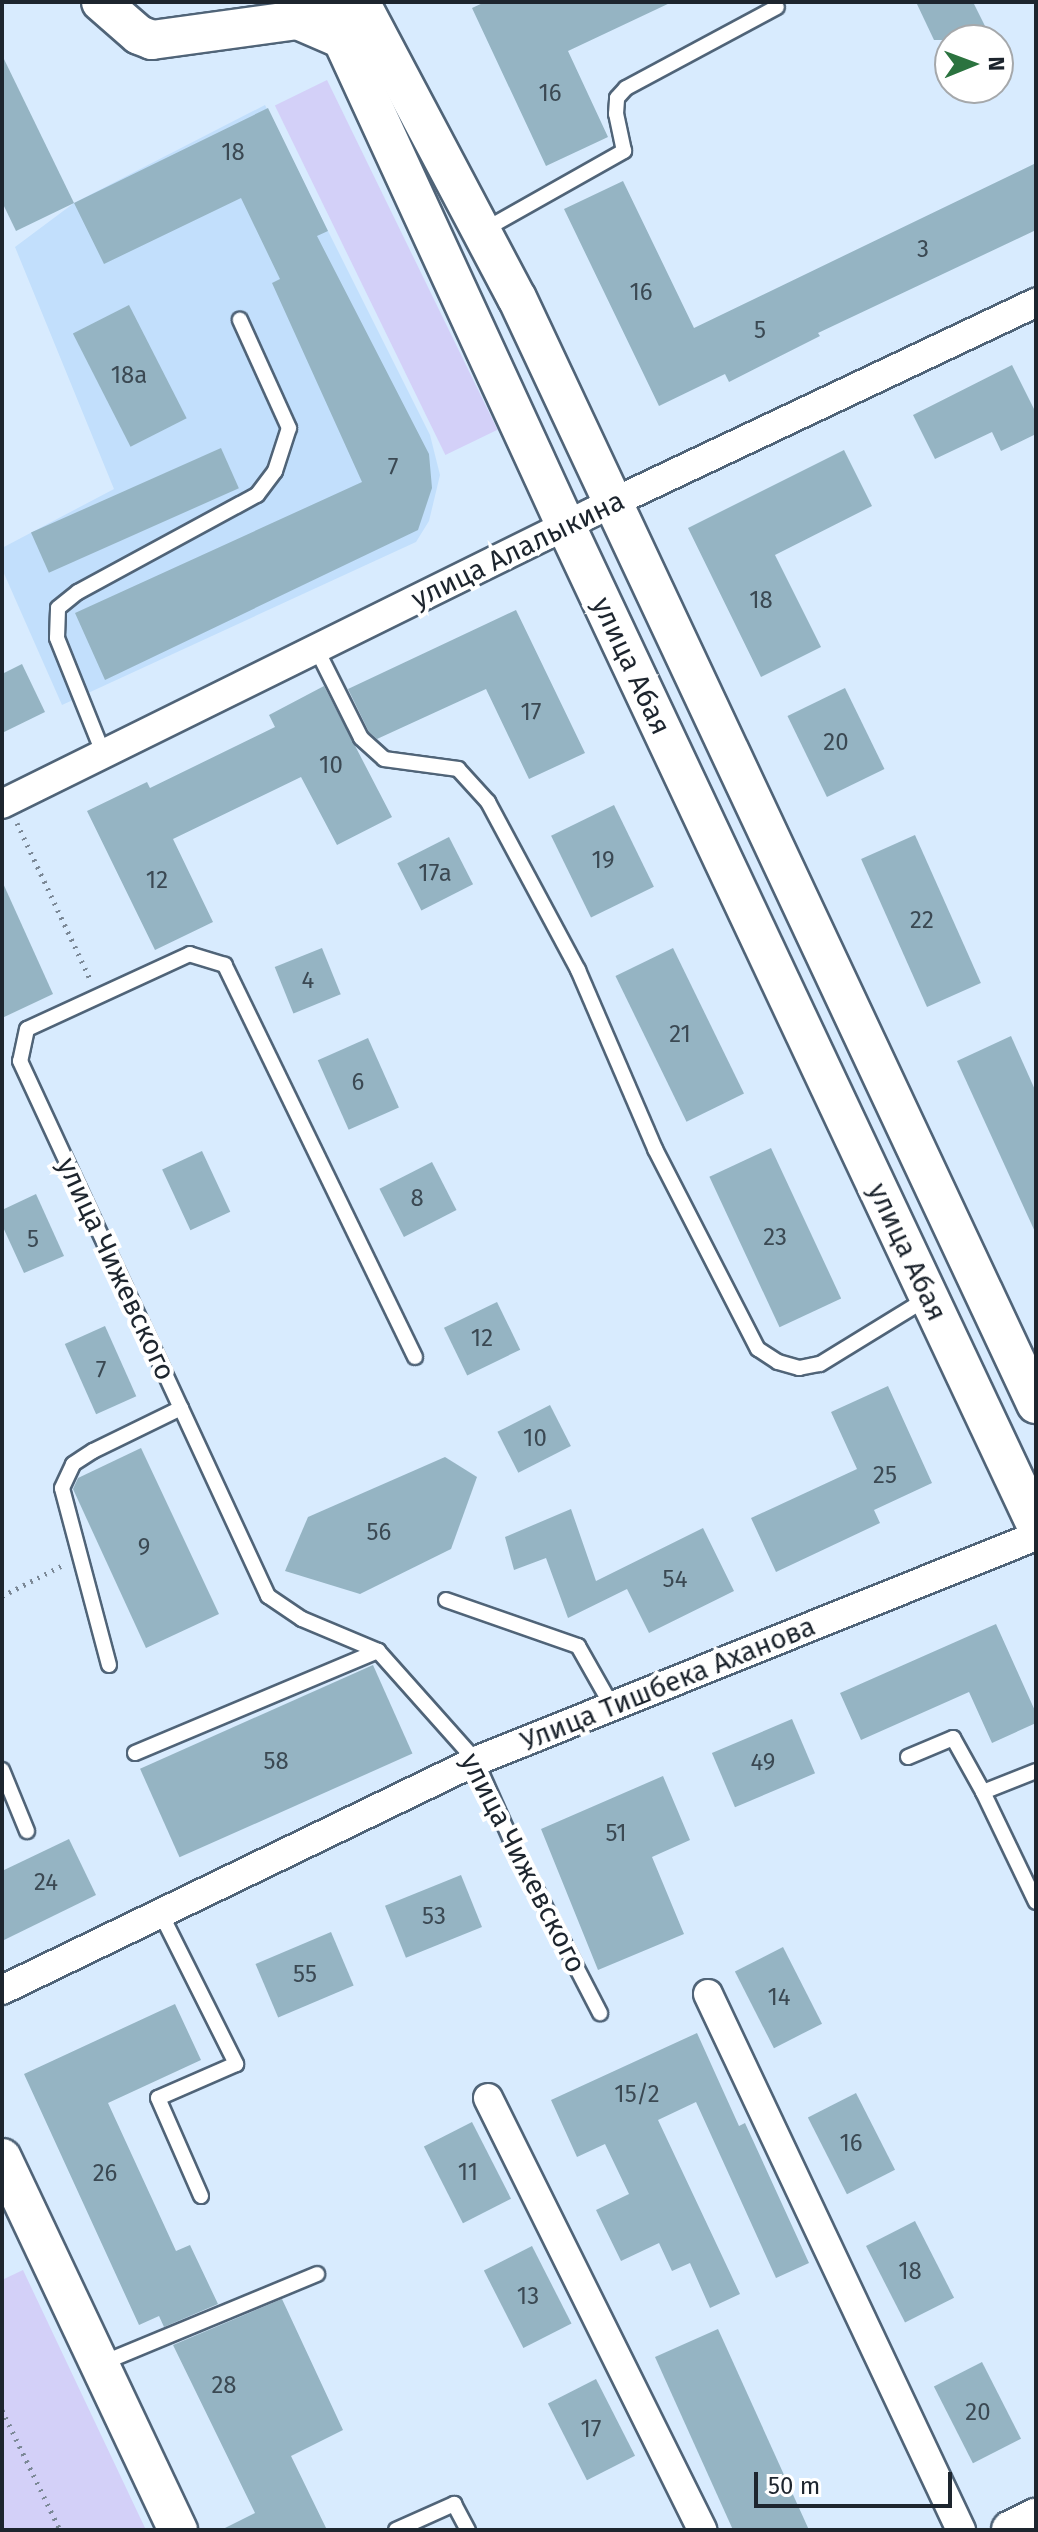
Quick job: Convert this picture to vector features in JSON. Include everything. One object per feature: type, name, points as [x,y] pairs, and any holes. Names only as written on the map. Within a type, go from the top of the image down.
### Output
[{"type":"main road","points":[[101,2],[139,35],[152,40],[298,20],[368,26]]},
{"type":"main road","points":[[325,2],[368,26]]},
{"type":"main road","points":[[360,2],[368,26]]},
{"type":"main road","name":"улица Абая","points":[[368,26],[481,231],[613,502],[1036,1404]]},
{"type":"main road","name":"улица Абая","points":[[368,26],[566,526],[1036,1525]]},
{"type":"main road","points":[[7,2181],[100,2364],[178,2530]]},
{"type":"main road","points":[[1011,2530],[1036,2518]]},
{"type":"street","name":"улица Алалыкина","points":[[5,802],[613,502],[1036,303]]},
{"type":"street","name":"Улица Тишбека Аханова","points":[[2,1990],[476,1761],[1036,1536]]},
{"type":"street","points":[[708,1994],[961,2530]]},
{"type":"street","points":[[488,2098],[702,2530]]},
{"type":"lane","points":[[481,231],[624,151],[616,114],[617,98],[626,88],[777,7]]},
{"type":"lane","points":[[104,755],[57,638],[58,608],[78,592],[257,495],[275,471],[289,428],[240,320]]},
{"type":"lane","points":[[317,650],[361,738],[384,759],[458,769],[488,802],[578,970],[655,1149],[758,1349],[778,1362],[799,1368],[820,1364],[929,1298]]},
{"type":"lane","name":"улица Чижевского","points":[[415,1357],[225,965],[190,954],[27,1029],[20,1061],[268,1596],[302,1619],[378,1651],[476,1761],[515,1849],[600,2013]]},
{"type":"lane","points":[[109,1665],[62,1488],[73,1464],[181,1408]]},
{"type":"lane","points":[[446,1600],[578,1646],[612,1706]]},
{"type":"lane","points":[[135,1753],[378,1651]]},
{"type":"lane","points":[[908,1757],[953,1738],[1036,1902]]},
{"type":"lane","points":[[2,1770],[27,1831]]},
{"type":"lane","points":[[983,1792],[1036,1771]]},
{"type":"lane","points":[[161,1914],[236,2064],[158,2098],[201,2196]]},
{"type":"lane","points":[[100,2364],[317,2274]]},
{"type":"lane","points":[[396,2530],[454,2504],[468,2530]]},
{"type":"path","points":[[5,802],[98,996]]},
{"type":"path","points":[[2,1596],[80,1557]]},
{"type":"path","points":[[2,2410],[60,2530]]},
{"type":"shaded area","points":[[327,80],[498,430],[445,455],[275,105]]},
{"type":"shaded area","points":[[265,105],[430,435],[440,475],[429,521],[416,542],[62,705],[2,569],[2,548],[114,489],[15,247],[74,203]]},
{"type":"shaded area","points":[[23,2270],[146,2530],[2,2530],[2,2280]]},
{"type":"building","points":[[485,2],[672,2],[568,51],[608,137],[546,166],[472,8]]},
{"type":"building","points":[[916,2],[973,2],[984,24],[934,24],[934,40]]},
{"type":"building","points":[[2,55],[74,203],[16,231],[2,202]]},
{"type":"building","points":[[268,108],[328,231],[317,236],[429,454],[432,488],[418,530],[105,680],[75,613],[362,482],[272,283],[280,279],[241,198],[104,264],[74,203]]},
{"type":"building","points":[[1036,163],[1036,230],[818,333],[820,336],[729,382],[725,374],[659,406],[564,209],[623,181],[694,328]]},
{"type":"building","points":[[129,305],[187,418],[131,447],[73,334]]},
{"type":"building","points":[[1012,365],[1036,413],[1036,434],[1001,451],[992,432],[935,459],[913,415]]},
{"type":"building","points":[[221,448],[239,488],[49,573],[31,533]]},
{"type":"building","points":[[844,450],[872,506],[775,555],[821,647],[761,677],[688,528]]},
{"type":"building","points":[[516,610],[585,753],[529,779],[486,689],[377,739],[369,732],[348,689]]},
{"type":"building","points":[[22,664],[45,712],[2,733],[2,674]]},
{"type":"building","points":[[324,686],[392,817],[337,845],[301,777],[173,839],[213,922],[155,950],[87,811],[147,782],[150,788],[275,727],[269,715]]},
{"type":"building","points":[[845,688],[884,769],[827,797],[787,716]]},
{"type":"building","points":[[614,805],[654,887],[591,917],[551,836]]},
{"type":"building","points":[[915,835],[981,983],[927,1007],[861,859]]},
{"type":"building","points":[[449,837],[473,884],[421,911],[397,863]]},
{"type":"building","points":[[2,881],[53,994],[2,1018]]},
{"type":"building","points":[[322,948],[341,994],[293,1013],[275,967]]},
{"type":"building","points":[[673,948],[744,1094],[686,1122],[615,976]]},
{"type":"building","points":[[1011,1036],[1036,1092],[1036,1234],[957,1061]]},
{"type":"building","points":[[368,1038],[399,1107],[349,1130],[318,1060]]},
{"type":"building","points":[[771,1148],[841,1298],[780,1327],[709,1177]]},
{"type":"building","points":[[202,1151],[230,1212],[190,1230],[162,1170]]},
{"type":"building","points":[[432,1162],[457,1210],[404,1237],[379,1189]]},
{"type":"building","points":[[36,1194],[64,1256],[24,1273],[2,1225],[2,1210]]},
{"type":"building","points":[[497,1302],[520,1350],[467,1375],[444,1328]]},
{"type":"building","points":[[105,1326],[136,1396],[96,1414],[65,1344]]},
{"type":"building","points":[[888,1386],[932,1483],[874,1510],[880,1523],[776,1572],[751,1518],[857,1469],[831,1412]]},
{"type":"building","points":[[550,1405],[571,1446],[518,1473],[497,1432]]},
{"type":"building","points":[[141,1448],[219,1614],[146,1648],[73,1489],[78,1478]]},
{"type":"building","points":[[445,1457],[477,1477],[451,1549],[360,1594],[285,1571],[308,1517]]},
{"type":"building","points":[[571,1509],[596,1581],[703,1528],[734,1591],[649,1633],[627,1589],[568,1618],[546,1558],[514,1570],[505,1537]]},
{"type":"building","points":[[996,1624],[1036,1713],[1036,1723],[992,1743],[969,1692],[861,1740],[840,1693]]},
{"type":"building","points":[[373,1665],[412,1754],[179,1857],[140,1769]]},
{"type":"building","points":[[792,1719],[815,1773],[735,1807],[712,1753]]},
{"type":"building","points":[[663,1776],[690,1840],[652,1857],[684,1934],[598,1970],[541,1829]]},
{"type":"building","points":[[69,1839],[96,1895],[2,1941],[2,1871]]},
{"type":"building","points":[[461,1875],[482,1927],[406,1958],[385,1906]]},
{"type":"building","points":[[331,1932],[354,1985],[278,2017],[256,1964]]},
{"type":"building","points":[[783,1947],[822,2024],[774,2048],[735,1972]]},
{"type":"building","points":[[175,2004],[201,2060],[108,2103],[176,2251],[190,2245],[218,2304],[164,2327],[159,2316],[139,2325],[24,2074]]},
{"type":"building","points":[[697,2033],[739,2126],[745,2123],[809,2263],[776,2278],[696,2102],[658,2120],[740,2294],[710,2308],[690,2263],[672,2271],[659,2243],[621,2261],[596,2210],[629,2194],[605,2144],[577,2157],[551,2100]]},
{"type":"building","points":[[856,2093],[895,2170],[847,2194],[808,2118]]},
{"type":"building","points":[[472,2122],[511,2199],[463,2223],[424,2147]]},
{"type":"building","points":[[915,2221],[954,2298],[905,2323],[866,2246]]},
{"type":"building","points":[[532,2246],[571,2324],[523,2348],[484,2271]]},
{"type":"building","points":[[282,2299],[343,2430],[291,2456],[327,2530],[221,2530],[255,2513],[173,2345]]},
{"type":"building","points":[[718,2329],[809,2530],[733,2530],[655,2357]]},
{"type":"building","points":[[982,2362],[1021,2439],[973,2463],[934,2387]]},
{"type":"building","points":[[596,2379],[635,2456],[587,2480],[548,2404]]}]
